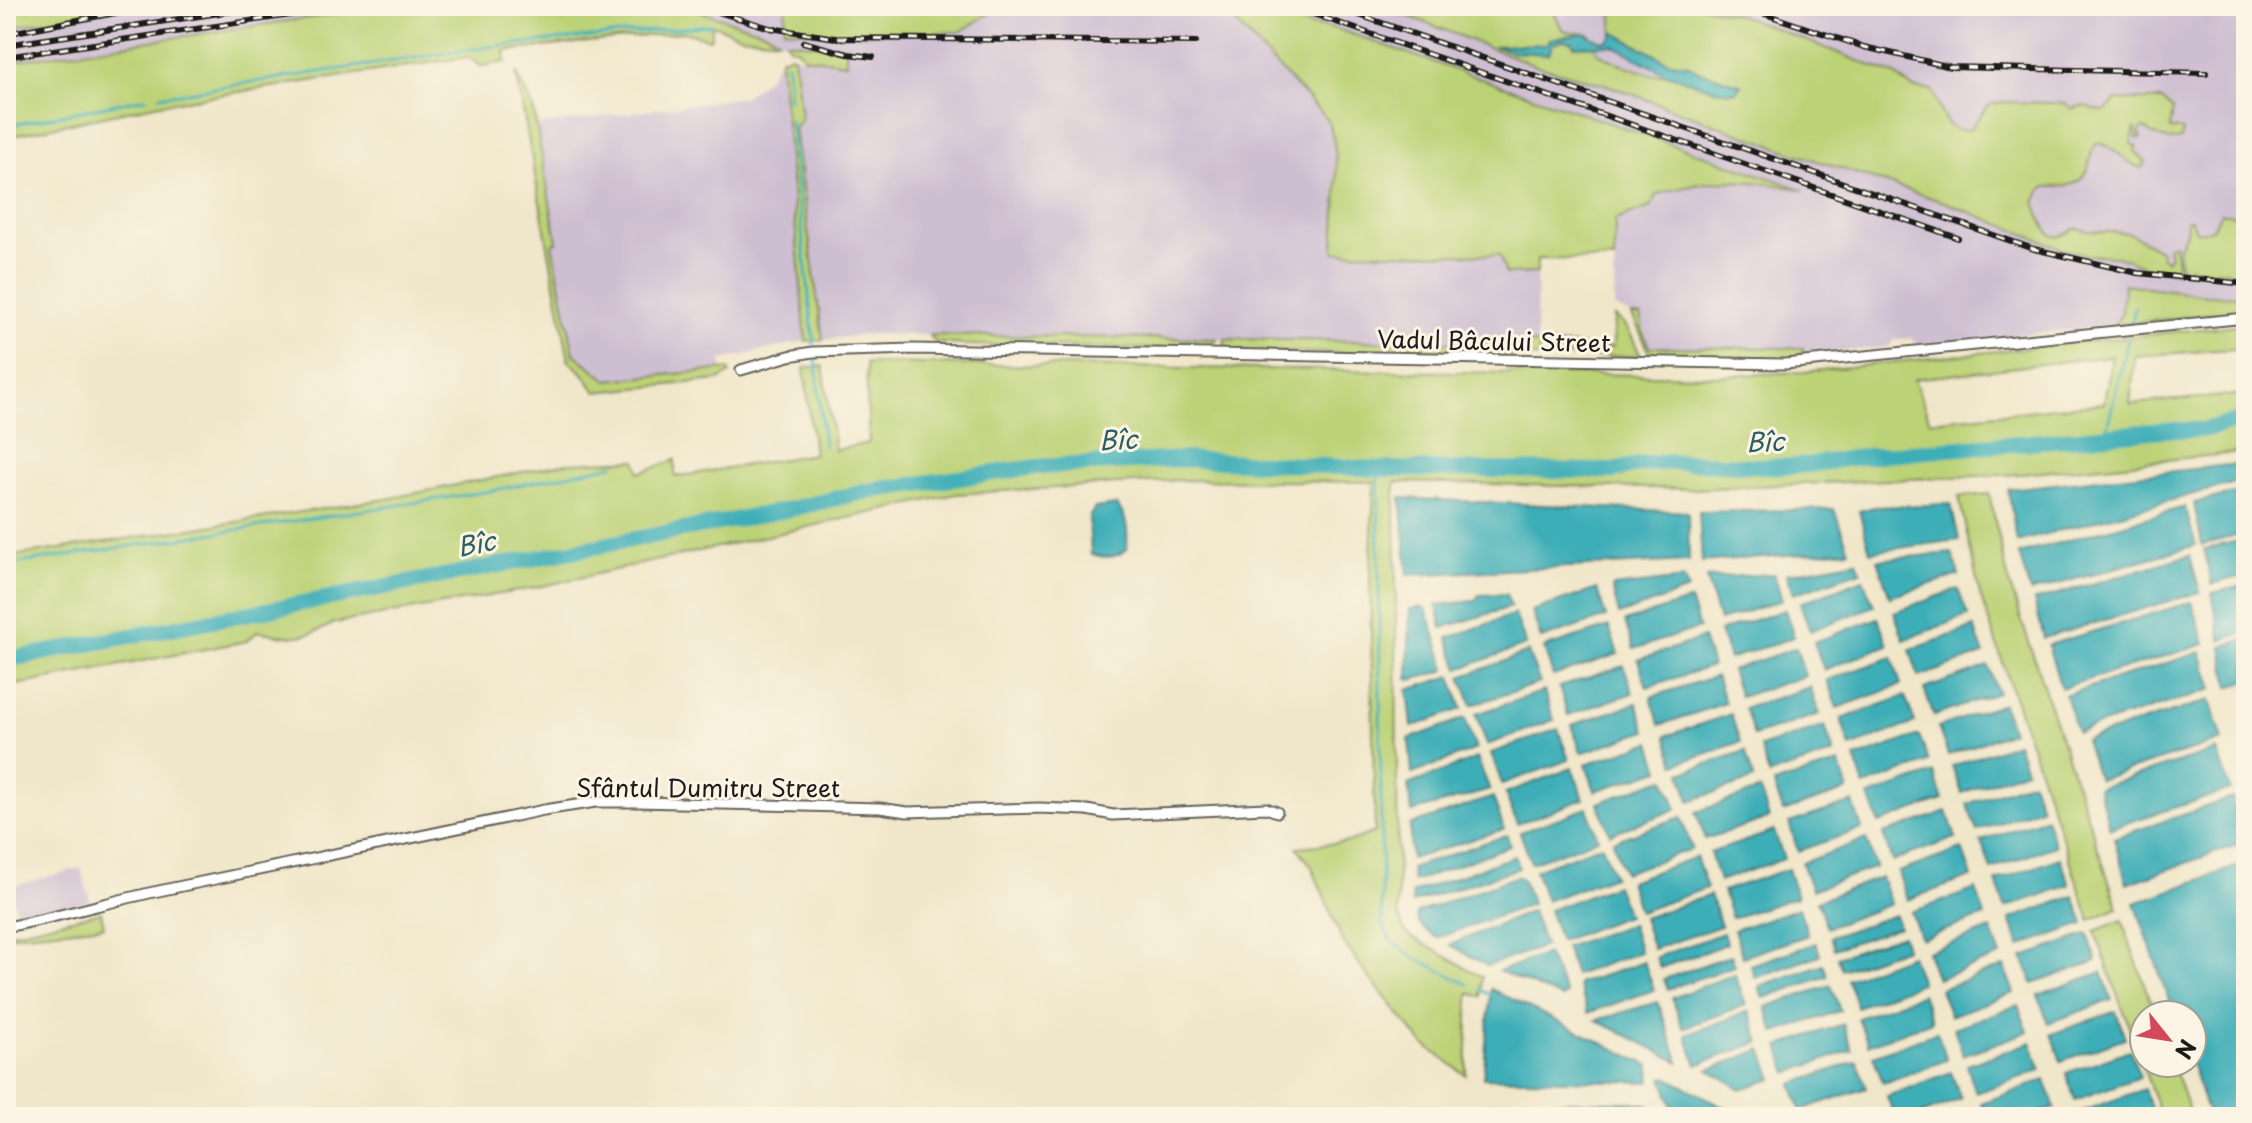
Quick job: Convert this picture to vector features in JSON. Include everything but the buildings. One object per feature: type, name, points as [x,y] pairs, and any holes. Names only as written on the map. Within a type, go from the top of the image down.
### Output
[{"type":"street","name":"Vadul Bâcului Street","points":[[741,370],[813,352],[899,349],[1785,364],[2246,318]]},
{"type":"street","name":"Sfântul Dumitru Street","points":[[6,927],[272,867],[596,802],[765,804],[880,808],[907,812],[1039,808],[1087,810],[1113,815],[1266,808],[1277,812]]},
{"type":"shaded area","points":[[42,6],[539,6],[6,90],[6,11]]},
{"type":"shaded area","points":[[642,6],[2246,6],[2246,296],[2207,295],[2125,284],[2122,312],[2115,325],[1938,343],[1918,344],[1911,338],[1893,340],[1889,347],[1803,355],[1803,348],[1650,347],[1640,316],[1614,307],[1615,220],[1651,207],[1656,195],[1688,185],[1757,180],[1796,188],[1233,20],[1327,119],[1333,133],[1335,154],[1335,252],[1500,255],[1507,274],[1537,273],[1536,344],[872,334],[823,340],[793,129],[801,118],[794,56],[846,63],[846,48],[741,36],[686,15]]},
{"type":"shaded area","points":[[780,58],[806,341],[721,360],[722,370],[607,380],[574,354],[551,243],[557,242],[536,126],[744,97],[768,78]]},
{"type":"shaded area","points":[[81,868],[90,900],[18,920],[10,887]]},
{"type":"green space","points":[[42,6],[136,6],[6,28],[6,11]]},
{"type":"green space","points":[[391,6],[683,6],[766,32],[779,40],[741,36],[713,25],[710,39],[683,32],[505,51],[506,62],[481,66],[468,57],[160,104],[6,137],[6,62]]},
{"type":"green space","points":[[786,6],[1248,6],[1245,14],[1337,29],[1804,190],[1730,181],[1695,185],[1656,195],[1651,207],[1615,220],[1614,260],[1537,259],[1537,273],[1506,274],[1499,255],[1334,252],[1337,167],[1327,119],[1233,20],[1212,9],[997,8],[960,32],[832,34],[784,29]]},
{"type":"green space","points":[[1369,6],[1550,6],[1563,29],[1589,34],[1598,53],[1620,64],[1652,75],[1668,74],[1719,90],[1735,90],[1740,84],[1688,65],[1666,61],[1613,32],[1611,6],[1701,6],[1740,15],[1895,75],[1913,88],[1932,90],[1944,119],[1961,130],[1970,129],[1989,105],[2001,102],[2057,103],[2067,104],[2071,109],[2085,106],[2105,111],[2116,100],[2162,100],[2173,109],[2170,129],[2183,130],[2181,139],[2166,139],[2143,128],[2139,132],[2141,138],[2137,139],[2135,127],[2131,144],[2136,146],[2135,151],[2146,162],[2141,168],[2110,147],[2098,143],[2084,176],[2068,186],[2045,187],[2035,203],[2044,226],[2052,235],[2063,235],[2075,228],[2129,233],[2160,250],[2166,260],[2170,255],[2168,247],[2174,244],[2178,272],[2145,267],[2118,256],[2087,255],[2063,249],[1944,202],[1793,153],[1607,85],[1535,65],[1408,16]]},
{"type":"green space","points":[[786,41],[846,48],[846,63],[804,57],[798,49],[789,47]]},
{"type":"green space","points":[[794,56],[801,118],[794,129],[823,340],[806,341],[780,58]]},
{"type":"green space","points":[[516,72],[533,107],[557,242],[552,244],[574,354],[607,380],[729,369],[730,373],[719,380],[596,392],[582,372],[569,361]]},
{"type":"green space","points":[[2221,213],[2235,215],[2240,222],[2246,213],[2246,278],[2221,270],[2199,271],[2190,267],[2183,272],[2178,253],[2186,221],[2191,219],[2196,231],[2203,232],[2212,229]]},
{"type":"green space","points":[[2124,284],[2207,295],[2246,296],[2246,310],[2115,325],[2122,312]]},
{"type":"green space","points":[[1632,315],[1640,315],[1650,347],[1803,348],[1803,355],[1795,359],[1652,358]]},
{"type":"green space","points":[[1614,317],[1627,329],[1641,357],[1548,356],[1546,344],[1613,347]]},
{"type":"green space","points":[[2246,324],[2246,348],[2135,356],[2130,404],[2246,394],[2246,452],[2021,474],[1692,489],[1395,482],[1398,912],[1404,930],[1412,937],[1482,977],[1481,997],[1469,993],[1466,1075],[1423,1044],[1367,975],[1342,940],[1312,867],[1297,847],[1348,842],[1375,832],[1370,584],[1374,482],[1182,480],[956,494],[529,589],[335,623],[306,635],[289,636],[258,631],[247,641],[6,687],[6,557],[386,499],[567,463],[636,460],[639,473],[675,460],[675,477],[814,454],[804,368],[823,366],[835,450],[869,443],[866,363],[1720,376],[1803,372]],"holes":[[[2112,356],[2104,403],[1930,421],[1914,379]]]},
{"type":"green space","points":[[929,335],[1217,339],[1205,350],[965,345],[936,343]]},
{"type":"green space","points":[[1225,339],[1539,344],[1539,357],[1233,351],[1224,345]]},
{"type":"green space","points":[[1989,494],[2010,586],[2118,908],[2090,920],[1980,595],[1959,497]]},
{"type":"green space","points":[[101,912],[104,926],[6,936],[6,934]]},
{"type":"green space","points":[[2122,920],[2149,999],[2128,999],[2128,1024],[2095,931]]},
{"type":"green space","points":[[2148,1079],[2178,1079],[2191,1117],[2161,1117]]},
{"type":"water","points":[[1613,32],[1666,61],[1688,65],[1742,85],[1735,92],[1719,91],[1664,73],[1613,45],[1574,46],[1572,42],[1562,40],[1553,44],[1548,54],[1513,52],[1494,46],[1547,44],[1550,39],[1584,33],[1603,42],[1611,39]]},
{"type":"water","points":[[2246,463],[2246,480],[2017,542],[2008,489]]},
{"type":"water","points":[[2246,490],[2246,533],[2202,545],[2194,503]]},
{"type":"water","points":[[1401,498],[1688,512],[1689,561],[1408,575]]},
{"type":"water","points":[[1951,504],[1959,540],[1870,552],[1859,511],[1874,507]]},
{"type":"water","points":[[1116,505],[1125,520],[1127,549],[1110,557],[1091,554],[1089,517],[1095,508]]},
{"type":"water","points":[[2185,507],[2196,545],[2030,592],[2019,554]]},
{"type":"water","points":[[1834,509],[1849,550],[1702,562],[1699,512]]},
{"type":"water","points":[[2246,539],[2246,575],[2212,584],[2204,549]]},
{"type":"water","points":[[1952,553],[1959,575],[1890,597],[1877,560]]},
{"type":"water","points":[[2190,555],[2200,592],[2044,638],[2034,601]]},
{"type":"water","points":[[1857,561],[1861,571],[1793,594],[1786,574]]},
{"type":"water","points":[[1774,574],[1782,600],[1719,621],[1706,578]]},
{"type":"water","points":[[1684,579],[1688,590],[1619,615],[1612,587]]},
{"type":"water","points":[[1863,579],[1874,606],[1810,631],[1800,603]]},
{"type":"water","points":[[2246,585],[2246,632],[2221,640],[2212,593]]},
{"type":"water","points":[[1597,589],[1606,617],[1541,639],[1532,611]]},
{"type":"water","points":[[1958,589],[1968,616],[1904,640],[1894,612]]},
{"type":"water","points":[[1506,594],[1511,607],[1442,628],[1437,605],[1475,601],[1479,595]]},
{"type":"water","points":[[1690,600],[1699,628],[1634,649],[1625,622]]},
{"type":"water","points":[[2192,602],[2205,644],[2061,688],[2048,645]]},
{"type":"water","points":[[1426,608],[1446,668],[1411,680],[1408,678],[1410,609]]},
{"type":"water","points":[[1785,610],[1794,637],[1729,659],[1720,631]]},
{"type":"water","points":[[1515,614],[1526,645],[1459,669],[1448,638]]},
{"type":"water","points":[[1878,618],[1888,645],[1824,670],[1814,642]]},
{"type":"water","points":[[1609,627],[1618,654],[1553,676],[1544,648]]},
{"type":"water","points":[[1974,627],[1984,654],[1919,677],[1910,650]]},
{"type":"water","points":[[1703,638],[1712,666],[1647,687],[1638,660]]},
{"type":"water","points":[[2246,639],[2246,682],[2229,687],[2222,646]]},
{"type":"water","points":[[1796,648],[1805,676],[1740,697],[1731,670]]},
{"type":"water","points":[[1528,652],[1540,683],[1472,705],[1461,677]]},
{"type":"water","points":[[2201,652],[2213,689],[2077,732],[2065,695]]},
{"type":"water","points":[[1892,657],[1901,685],[1837,708],[1827,680]]},
{"type":"water","points":[[1624,666],[1633,693],[1568,715],[1559,687]]},
{"type":"water","points":[[1988,666],[1998,693],[1934,716],[1924,689]]},
{"type":"water","points":[[1451,676],[1462,709],[1412,727],[1408,690]]},
{"type":"water","points":[[1716,676],[1725,703],[1660,725],[1651,697]]},
{"type":"water","points":[[1810,687],[1819,714],[1754,736],[1745,708]]},
{"type":"water","points":[[1544,691],[1554,720],[1487,745],[1476,714]]},
{"type":"water","points":[[1905,696],[1915,723],[1850,747],[1841,719]]},
{"type":"water","points":[[2210,700],[2223,740],[2098,780],[2085,740]]},
{"type":"water","points":[[1637,703],[1646,731],[1581,753],[1572,725]]},
{"type":"water","points":[[2003,704],[2012,732],[1948,755],[1938,727]]},
{"type":"water","points":[[1731,714],[1740,742],[1675,764],[1666,736]]},
{"type":"water","points":[[1465,718],[1476,749],[1412,774],[1409,739]]},
{"type":"water","points":[[1825,726],[1834,753],[1769,775],[1760,747]]},
{"type":"water","points":[[1558,729],[1569,760],[1502,784],[1491,753]]},
{"type":"water","points":[[1919,735],[1929,762],[1864,786],[1855,758]]},
{"type":"water","points":[[1651,742],[1660,770],[1595,791],[1586,764]]},
{"type":"water","points":[[2017,743],[2026,770],[1962,793],[1952,766]]},
{"type":"water","points":[[2217,750],[2230,790],[2110,828],[2098,788]]},
{"type":"water","points":[[1745,751],[1754,779],[1690,801],[1681,773]]},
{"type":"water","points":[[1477,758],[1490,790],[1412,812],[1408,785]]},
{"type":"water","points":[[1839,763],[1848,790],[1783,812],[1774,784]]},
{"type":"water","points":[[1572,768],[1584,799],[1517,824],[1505,793]]},
{"type":"water","points":[[1934,773],[1943,800],[1879,823],[1869,796]]},
{"type":"water","points":[[1665,778],[1677,809],[1610,834],[1598,803]]},
{"type":"water","points":[[2032,781],[2041,808],[1977,831],[1967,804]]},
{"type":"water","points":[[1760,790],[1769,818],[1705,839],[1696,812]]},
{"type":"water","points":[[1493,797],[1504,829],[1411,859],[1410,825]]},
{"type":"water","points":[[2232,798],[2242,843],[2127,884],[2114,838]]},
{"type":"water","points":[[1853,802],[1862,829],[1798,851],[1789,823]]},
{"type":"water","points":[[1587,808],[1598,839],[1531,863],[1520,832]]},
{"type":"water","points":[[1947,811],[1956,838],[1892,861],[1883,834]]},
{"type":"water","points":[[1681,817],[1692,849],[1624,873],[1613,841]]},
{"type":"water","points":[[2046,818],[2055,846],[1991,869],[1981,841]]},
{"type":"water","points":[[1774,831],[1784,859],[1719,881],[1710,853]]},
{"type":"water","points":[[1507,835],[1510,846],[1413,882],[1411,868]]},
{"type":"water","points":[[1866,839],[1876,867],[1812,890],[1802,863]]},
{"type":"water","points":[[1602,845],[1614,876],[1546,901],[1535,870]]},
{"type":"water","points":[[1962,849],[1972,877],[1907,900],[1898,872]]},
{"type":"water","points":[[1515,856],[1519,868],[1412,903],[1412,893]]},
{"type":"water","points":[[1696,857],[1707,888],[1639,912],[1629,881]]},
{"type":"water","points":[[2060,858],[2070,885],[2005,908],[1996,881]]},
{"type":"water","points":[[2246,863],[2246,1117],[2209,1117],[2196,1079],[2208,1079],[2208,999],[2168,999],[2135,903]]},
{"type":"water","points":[[1788,869],[1797,897],[1732,918],[1723,891]]},
{"type":"water","points":[[1517,876],[1522,879],[1532,904],[1437,938],[1418,921],[1417,913]]},
{"type":"water","points":[[1881,877],[1891,904],[1827,928],[1817,901]]},
{"type":"water","points":[[1616,885],[1627,916],[1560,941],[1549,910]]},
{"type":"water","points":[[1976,889],[1985,916],[1921,939],[1911,912]]},
{"type":"water","points":[[1710,895],[1721,926],[1653,949],[1643,918]]},
{"type":"water","points":[[2074,896],[2084,924],[2020,946],[2010,919]]},
{"type":"water","points":[[1799,908],[1808,935],[1743,957],[1734,930]]},
{"type":"water","points":[[1532,911],[1545,946],[1487,966],[1450,945]]},
{"type":"water","points":[[1895,915],[1899,927],[1834,949],[1830,937]]},
{"type":"water","points":[[1631,924],[1640,952],[1575,975],[1565,947]]},
{"type":"water","points":[[1991,929],[2001,956],[1937,979],[1927,952]]},
{"type":"water","points":[[1723,933],[1727,944],[1660,968],[1656,957]]},
{"type":"water","points":[[2088,934],[2097,961],[2033,984],[2023,957]]},
{"type":"water","points":[[1902,935],[1906,948],[1842,970],[1837,957]]},
{"type":"water","points":[[1816,943],[1820,955],[1755,978],[1751,965]]},
{"type":"water","points":[[1547,954],[1566,994],[1562,998],[1499,971]]},
{"type":"water","points":[[1731,955],[1735,966],[1668,989],[1664,979]]},
{"type":"water","points":[[1911,955],[1921,983],[1857,1007],[1847,979]]},
{"type":"water","points":[[1644,962],[1654,990],[1588,1013],[1578,984]]},
{"type":"water","points":[[1823,964],[1828,976],[1763,998],[1759,986]]},
{"type":"water","points":[[2004,966],[2014,993],[1950,1016],[1940,989]]},
{"type":"water","points":[[2102,972],[2112,1000],[2048,1023],[2038,995]]},
{"type":"water","points":[[1735,974],[1746,1005],[1683,1028],[1672,998]]},
{"type":"water","points":[[1831,985],[1840,1011],[1775,1033],[1766,1007]]},
{"type":"water","points":[[1491,989],[1650,1066],[1651,1082],[1483,1078]]},
{"type":"water","points":[[1922,994],[1932,1021],[1868,1045],[1858,1018]]},
{"type":"water","points":[[1658,1002],[1679,1062],[1596,1020]]},
{"type":"water","points":[[2018,1005],[2028,1032],[1963,1055],[1954,1028]]},
{"type":"water","points":[[1749,1011],[1760,1042],[1697,1065],[1686,1035]]},
{"type":"water","points":[[2116,1011],[2125,1038],[2061,1061],[2051,1034]]},
{"type":"water","points":[[1843,1024],[1852,1050],[1788,1073],[1779,1046]]},
{"type":"water","points":[[1937,1032],[1947,1060],[1883,1083],[1873,1056]]},
{"type":"water","points":[[2031,1042],[2041,1070],[1976,1093],[1967,1065]]},
{"type":"water","points":[[1762,1049],[1773,1079],[1741,1089],[1709,1070]]},
{"type":"water","points":[[2128,1051],[2128,1079],[2134,1079],[2075,1100],[2066,1073]]},
{"type":"water","points":[[1857,1061],[1866,1088],[1801,1110],[1792,1084]]},
{"type":"water","points":[[1951,1072],[1961,1099],[1914,1117],[1895,1117],[1887,1096]]},
{"type":"water","points":[[1666,1077],[1744,1117],[1676,1117],[1662,1078]]},
{"type":"water","points":[[2045,1080],[2055,1108],[2029,1117],[1986,1117],[1981,1103]]},
{"type":"water","points":[[2144,1089],[2154,1116],[2082,1117],[2080,1112]]},
{"type":"water","points":[[1508,1101],[1634,1102],[1649,1105],[1652,1117],[1483,1117],[1490,1104]]},
{"type":"waterway","points":[[160,96],[487,47],[712,25]]},
{"type":"waterway","points":[[787,64],[789,100]]},
{"type":"waterway","points":[[6,126],[146,98]]},
{"type":"waterway","points":[[790,120],[814,344]]},
{"type":"waterway","points":[[2131,325],[2135,307]]},
{"type":"waterway","points":[[2105,436],[2128,340]]},
{"type":"waterway","points":[[816,359],[824,446]]},
{"type":"waterway","name":"Bîc","points":[[6,660],[786,510],[868,491],[1036,467],[1185,459],[1378,469],[1614,471],[1635,465],[1681,462],[1774,467],[2162,430],[2203,430],[2246,419]]},
{"type":"waterway","points":[[6,565],[491,491],[613,465]]},
{"type":"waterway","points":[[1378,469],[1382,922],[1390,940],[1415,958],[1468,984]]},
{"type":"waterway","points":[[1481,990],[1493,996]]},
{"type":"railway","points":[[10,33],[151,6]]},
{"type":"railway","points":[[6,45],[266,6]]},
{"type":"railway","points":[[6,57],[352,6]]},
{"type":"railway","points":[[698,6],[770,28],[836,38],[1196,42]]},
{"type":"railway","points":[[1290,6],[1958,238]]},
{"type":"railway","points":[[1333,6],[2034,249],[2138,273],[2246,284]]},
{"type":"railway","points":[[1741,6],[1864,47],[1951,67],[2206,73]]},
{"type":"railway","points":[[803,42],[873,57]]}]
